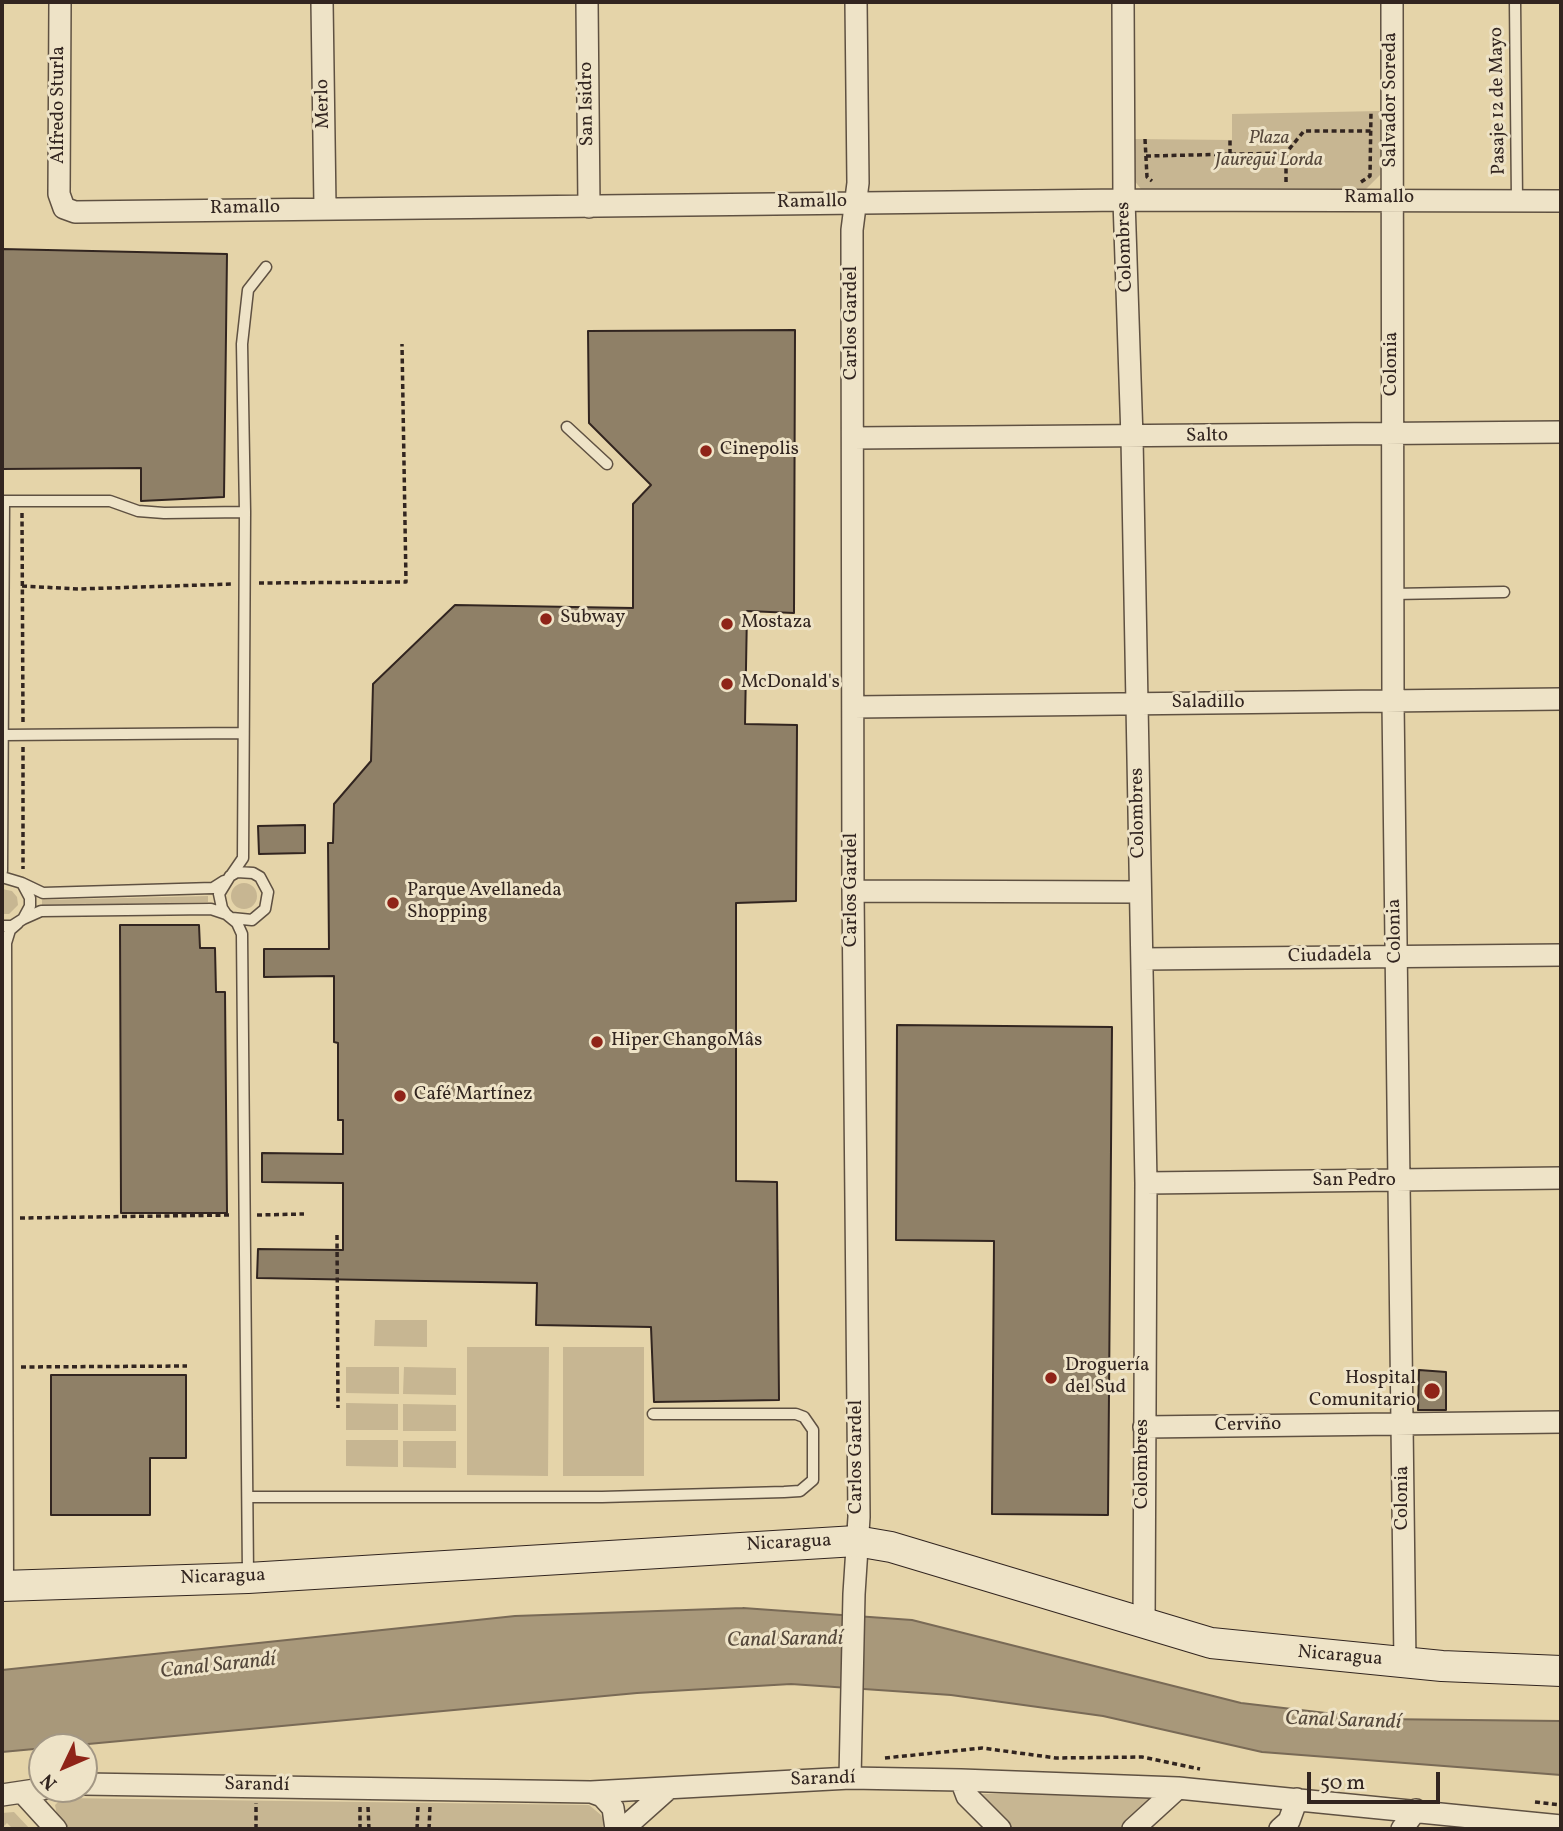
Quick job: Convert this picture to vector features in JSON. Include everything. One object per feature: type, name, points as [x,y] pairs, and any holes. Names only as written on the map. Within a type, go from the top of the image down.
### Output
[{"type":"main road","name":"Nicaragua","points":[[5,1586],[248,1578],[856,1541],[891,1547],[1143,1625],[1211,1643],[1405,1663],[1561,1671]]},
{"type":"street","name":"Alfredo Sturla","points":[[61,2],[59,194],[64,208]]},
{"type":"street","name":"Merlo","points":[[322,2],[325,207]]},
{"type":"street","name":"San Isidro","points":[[587,2],[589,207]]},
{"type":"street","name":"Carlos Gardel","points":[[850,1778],[854,1594],[859,1517],[853,891],[852,230],[857,202],[856,2]]},
{"type":"street","name":"Colombres","points":[[1122,2],[1146,1183],[1143,1625]]},
{"type":"street","name":"Salvador Soreda","points":[[1392,2],[1392,198]]},
{"type":"street","name":"Ramallo","points":[[64,208],[75,212],[325,207],[589,207],[1392,198],[1561,201]]},
{"type":"street","name":"Colonia","points":[[1392,198],[1393,702],[1405,1663]]},
{"type":"street","name":"Salto","points":[[853,438],[1132,438],[1561,432]]},
{"type":"street","name":"Saladillo","points":[[854,707],[1561,699]]},
{"type":"street","points":[[853,891],[1140,892]]},
{"type":"street","name":"Ciudadela","points":[[1142,958],[1561,955]]},
{"type":"street","name":"San Pedro","points":[[1146,1183],[1561,1178]]},
{"type":"street","name":"Cerviño","points":[[1144,1427],[1561,1423]]},
{"type":"street","name":"Sarandí","points":[[98,1784],[591,1792],[850,1778],[961,1780],[1178,1788],[1416,1810],[1529,1826],[1561,1826]]},
{"type":"street","points":[[961,1780],[967,1796],[998,1829]]},
{"type":"street","points":[[623,1829],[647,1822],[669,1788]]},
{"type":"street","points":[[1133,1829],[1178,1788]]},
{"type":"street","points":[[2,1796],[28,1792]]},
{"type":"street","points":[[591,1792],[602,1796],[613,1808],[616,1829]]},
{"type":"street","points":[[1289,1827],[1297,1799]]},
{"type":"street","points":[[40,1803],[56,1829]]},
{"type":"street","points":[[1402,1829],[1416,1810]]},
{"type":"lane","name":"Pasaje 12 de Mayo","points":[[1515,2],[1517,200]]},
{"type":"lane","points":[[248,1578],[242,934],[252,919],[265,909],[268,901],[265,884],[243,858],[244,309],[252,282],[266,267]]},
{"type":"lane","points":[[567,428],[607,464]]},
{"type":"lane","points":[[244,512],[164,513],[138,510],[110,501],[3,501],[2,872],[21,878],[43,893],[213,888],[237,872],[253,873]]},
{"type":"lane","points":[[1393,594],[1504,592]]},
{"type":"lane","points":[[4,735],[243,733]]},
{"type":"lane","points":[[242,934],[219,902],[227,878],[243,858]]},
{"type":"lane","points":[[5,1586],[4,937],[30,906],[30,898],[21,878]]},
{"type":"lane","points":[[2,926],[41,911],[211,909],[229,916],[252,919]]},
{"type":"lane","points":[[248,1497],[602,1497],[784,1492],[800,1491],[813,1480],[813,1430],[804,1417],[796,1414],[653,1414]]},
{"type":"path","points":[[1357,184],[1370,176],[1371,112]]},
{"type":"path","points":[[1286,184],[1286,153],[1304,131],[1371,131]]},
{"type":"path","points":[[1145,139],[1147,177],[1155,184]]},
{"type":"path","points":[[1230,140],[1230,155]]},
{"type":"path","points":[[1146,156],[1286,153]]},
{"type":"path","points":[[1273,184],[1298,184]]},
{"type":"path","points":[[22,586],[112,589],[406,582],[402,344]]},
{"type":"path","points":[[21,878],[22,502]]},
{"type":"path","points":[[20,1205],[20,1230]]},
{"type":"path","points":[[20,1218],[304,1214]]},
{"type":"path","points":[[337,1235],[338,1408]]},
{"type":"path","points":[[19,1354],[19,1367],[187,1366]]},
{"type":"path","points":[[256,1786],[256,1829]]},
{"type":"green space","name":"Plaza Jauregui Lorda","points":[[1380,111],[1380,175],[1366,189],[1141,189],[1133,179],[1134,139],[1232,140],[1232,114]]},
{"type":"green space","points":[[244,883],[253,887],[257,896],[253,905],[244,909],[235,905],[231,896],[235,887]]},
{"type":"green space","points":[[2,889],[12,891],[17,897],[18,905],[9,914],[2,914]]},
{"type":"green space","points":[[208,896],[208,902],[42,906],[42,900]]},
{"type":"green space","points":[[375,1320],[427,1320],[427,1347],[374,1346]]},
{"type":"green space","points":[[467,1347],[549,1347],[548,1476],[467,1475]]},
{"type":"green space","points":[[563,1347],[644,1347],[644,1476],[563,1476]]},
{"type":"green space","points":[[346,1367],[399,1367],[399,1394],[346,1393]]},
{"type":"green space","points":[[404,1367],[456,1368],[456,1395],[403,1394]]},
{"type":"green space","points":[[346,1403],[398,1404],[398,1430],[346,1430]]},
{"type":"green space","points":[[403,1404],[456,1405],[456,1431],[403,1431]]},
{"type":"green space","points":[[346,1440],[398,1440],[398,1467],[346,1466]]},
{"type":"green space","points":[[403,1441],[456,1441],[456,1468],[403,1467]]},
{"type":"green space","points":[[1140,1793],[1148,1798],[1148,1804],[1119,1829],[1010,1829],[980,1794]]},
{"type":"green space","points":[[98,1798],[589,1805],[601,1815],[605,1823],[601,1829],[70,1829],[57,1815],[55,1805],[98,1803]]},
{"type":"green space","points":[[14,1812],[30,1829],[13,1829],[7,1823],[2,1828],[2,1813]]},
{"type":"water","name":"Canal Sarandí","points":[[743,1608],[912,1620],[1241,1703],[1377,1719],[1561,1721],[1561,1775],[1262,1752],[1103,1716],[951,1695],[791,1684],[637,1693],[98,1743],[98,1733],[28,1733],[28,1750],[2,1752],[2,1670],[515,1616]]},
{"type":"building","points":[[2,249],[227,254],[224,497],[141,501],[141,468],[2,469]]},
{"type":"building","points":[[795,330],[794,613],[747,611],[745,724],[797,725],[796,901],[736,903],[736,1181],[777,1182],[779,1400],[654,1402],[651,1327],[536,1325],[537,1283],[257,1278],[258,1249],[343,1250],[343,1183],[262,1182],[262,1153],[343,1154],[343,1120],[338,1120],[338,1043],[334,1042],[334,976],[264,977],[264,949],[329,949],[328,843],[333,843],[334,804],[371,761],[373,684],[455,605],[633,608],[633,504],[651,485],[589,423],[588,331]]},
{"type":"building","points":[[305,825],[305,853],[259,854],[258,826]]},
{"type":"building","points":[[120,925],[199,925],[200,948],[215,948],[216,992],[225,992],[227,1213],[121,1213]]},
{"type":"building","name":"Droguería del Sud","points":[[897,1025],[1112,1027],[1108,1515],[992,1514],[994,1241],[896,1240]]},
{"type":"building","name":"Hospital Comunitario","points":[[1419,1370],[1446,1372],[1446,1410],[1418,1410]]},
{"type":"building","points":[[51,1375],[186,1375],[186,1458],[150,1458],[150,1515],[51,1515]]},
{"type":"place","name":"Cinepolis","points":[[706,451]]},
{"type":"place","name":"Subway","points":[[546,619]]},
{"type":"place","name":"Mostaza","points":[[727,624]]},
{"type":"place","name":"McDonald's","points":[[727,684]]},
{"type":"place","name":"Parque Avellaneda Shopping","points":[[393,903]]},
{"type":"place","name":"Hiper ChangoMâs","points":[[597,1042]]},
{"type":"place","name":"Café Martínez","points":[[400,1096]]},
{"type":"place","name":"Droguería del Sud","points":[[1051,1378]]},
{"type":"place","name":"Hospital Comunitario","points":[[1432,1391]]}]
